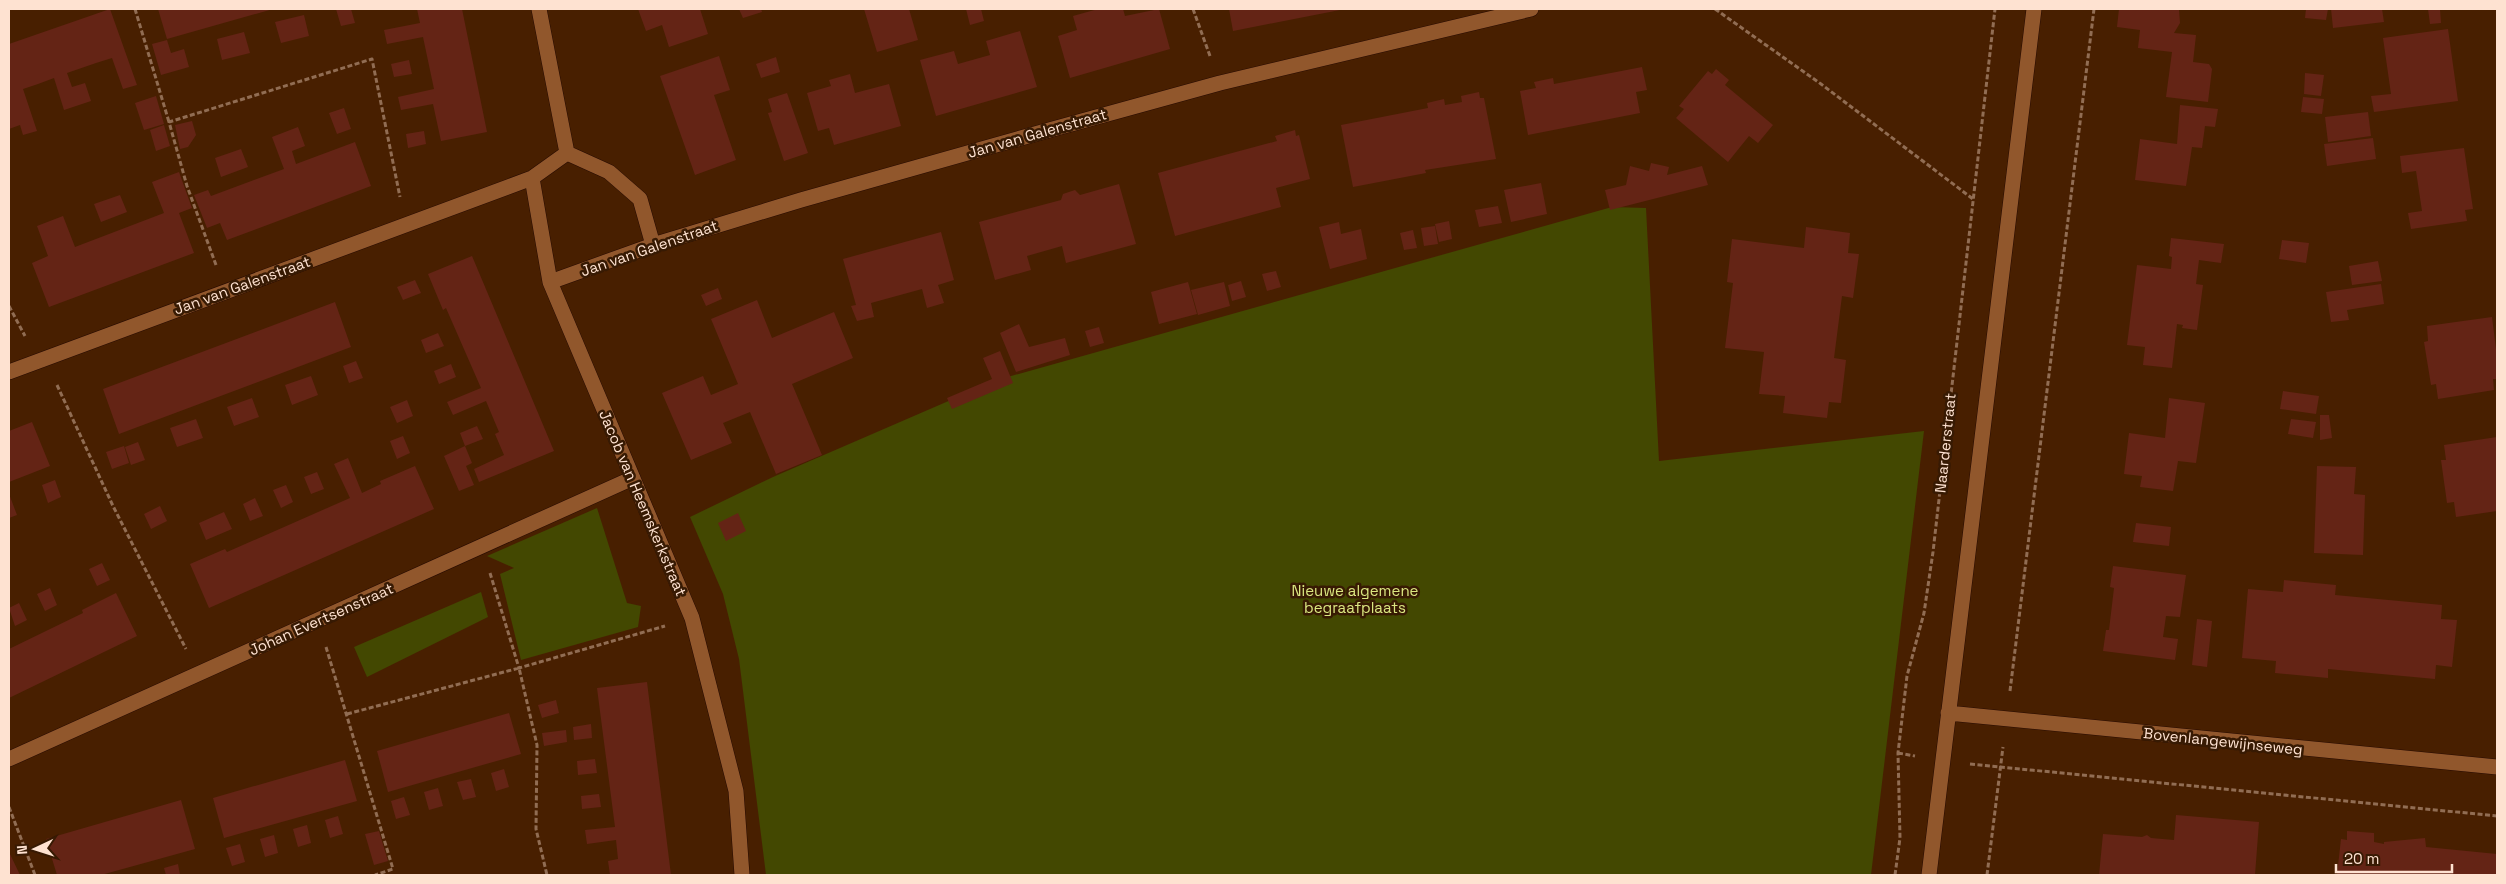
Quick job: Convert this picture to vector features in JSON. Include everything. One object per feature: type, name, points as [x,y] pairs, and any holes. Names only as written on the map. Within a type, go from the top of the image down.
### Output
[{"type":"street","points":[[539,9],[567,153]]},
{"type":"street","name":"Jan van Galenstraat","points":[[550,282],[653,245],[801,200],[1220,82],[1531,9]]},
{"type":"street","points":[[1929,875],[2034,9]]},
{"type":"street","points":[[532,178],[567,153]]},
{"type":"street","points":[[567,153],[609,172],[640,199],[653,245]]},
{"type":"street","name":"Jan van Galenstraat","points":[[9,372],[532,178]]},
{"type":"street","name":"Jacob van Heemskerkstraat","points":[[532,178],[550,282],[692,618],[736,791],[742,875]]},
{"type":"street","name":"Johan Evertsenstraat","points":[[9,759],[633,478]]},
{"type":"street","name":"Bovenlangewijnseweg","points":[[1948,713],[2497,768]]},
{"type":"path","points":[[135,9],[187,186],[225,291]]},
{"type":"path","points":[[1193,9],[1220,82]]},
{"type":"path","points":[[1715,9],[1821,84],[1973,199]]},
{"type":"path","name":"Naarderstraat","points":[[1895,875],[1900,838],[1898,754],[1907,676],[1924,612],[1933,552],[1995,9]]},
{"type":"path","points":[[1988,875],[2094,9]]},
{"type":"path","points":[[169,122],[372,59],[405,224]]},
{"type":"path","points":[[9,306],[22,332],[45,359],[113,506],[199,674]]},
{"type":"path","points":[[482,546],[519,668],[537,745],[536,829],[547,875]]},
{"type":"path","points":[[347,714],[519,668],[692,618]]},
{"type":"path","points":[[318,620],[393,870],[375,875]]},
{"type":"path","points":[[1898,754],[2000,768],[2497,816]]},
{"type":"path","points":[[9,807],[35,875]]},
{"type":"green space","name":"Nieuwe algemene begraafplaats","points":[[1612,207],[1646,208],[1659,461],[1924,431],[1871,875],[766,875],[739,659],[723,594],[690,517],[773,477],[997,380]]},
{"type":"green space","points":[[597,508],[627,603],[641,606],[638,627],[521,660],[500,574],[514,568],[487,556]]},
{"type":"green space","points":[[481,592],[488,617],[367,677],[354,647]]},
{"type":"building","points":[[110,9],[137,85],[123,89],[112,58],[96,63],[67,73],[72,87],[85,83],[91,101],[64,110],[54,78],[23,89],[37,131],[23,135],[20,125],[9,129],[9,44]]},
{"type":"building","points":[[158,9],[273,9],[167,39]]},
{"type":"building","points":[[336,9],[351,9],[355,23],[341,26]]},
{"type":"building","points":[[417,9],[462,9],[487,132],[441,141],[433,104],[401,110],[398,97],[434,89],[423,37],[387,44],[384,30],[420,23]]},
{"type":"building","points":[[638,9],[700,9],[708,34],[669,47],[662,25],[646,31]]},
{"type":"building","points":[[739,9],[761,9],[762,12],[743,18]]},
{"type":"building","points":[[864,9],[909,9],[918,40],[877,52]]},
{"type":"building","points":[[966,9],[981,9],[984,21],[970,25]]},
{"type":"building","points":[[1098,9],[1123,9],[1125,16],[1159,9],[1170,49],[1070,78],[1058,36],[1077,30],[1073,16]]},
{"type":"building","points":[[1229,9],[1340,9],[1340,10],[1233,31]]},
{"type":"building","points":[[2119,9],[2179,9],[2180,23],[2174,33],[2196,35],[2193,62],[2209,64],[2212,69],[2208,102],[2166,97],[2172,52],[2138,48],[2140,30],[2117,27]]},
{"type":"building","points":[[2306,9],[2328,9],[2326,20],[2305,18]]},
{"type":"building","points":[[2331,9],[2382,9],[2384,22],[2333,28]]},
{"type":"building","points":[[2428,9],[2440,9],[2441,23],[2430,24]]},
{"type":"building","points":[[304,15],[309,36],[281,43],[275,22]]},
{"type":"building","points":[[2448,29],[2458,101],[2374,112],[2371,96],[2391,94],[2383,38]]},
{"type":"building","points":[[1020,31],[1037,87],[936,116],[920,60],[954,51],[958,64],[990,55],[986,41]]},
{"type":"building","points":[[244,32],[250,53],[222,60],[217,39]]},
{"type":"building","points":[[167,40],[171,53],[184,49],[189,67],[161,75],[152,44]]},
{"type":"building","points":[[719,56],[730,90],[714,95],[736,160],[695,175],[660,76]]},
{"type":"building","points":[[776,57],[780,72],[761,78],[756,64]]},
{"type":"building","points":[[409,60],[412,74],[394,77],[391,64]]},
{"type":"building","points":[[1642,67],[1647,90],[1636,92],[1640,113],[1528,135],[1520,91],[1536,88],[1534,82],[1553,78],[1554,84]]},
{"type":"building","points":[[1716,69],[1729,80],[1725,85],[1773,125],[1758,143],[1749,136],[1728,162],[1676,118],[1684,109],[1679,106],[1708,71],[1712,74]]},
{"type":"building","points":[[2305,73],[2324,75],[2321,96],[2304,94]]},
{"type":"building","points":[[850,74],[855,93],[889,84],[901,126],[834,145],[829,128],[818,131],[807,93],[831,86],[829,80]]},
{"type":"building","points":[[1479,92],[1480,98],[1484,98],[1496,159],[1425,170],[1426,173],[1353,187],[1341,125],[1428,108],[1427,103],[1444,99],[1445,105],[1462,102],[1461,96]]},
{"type":"building","points":[[787,93],[808,153],[784,161],[768,113],[772,112],[768,99]]},
{"type":"building","points":[[156,96],[164,124],[144,130],[135,103]]},
{"type":"building","points":[[2303,97],[2324,99],[2322,114],[2301,112]]},
{"type":"building","points":[[2180,105],[2218,109],[2215,127],[2205,126],[2202,148],[2192,147],[2186,186],[2135,180],[2140,139],[2177,144]]},
{"type":"building","points":[[344,108],[351,129],[337,134],[329,113]]},
{"type":"building","points":[[2368,112],[2371,136],[2328,142],[2325,117]]},
{"type":"building","points":[[192,121],[196,135],[188,147],[180,149],[175,125]]},
{"type":"building","points":[[164,125],[170,146],[156,151],[150,130]]},
{"type":"building","points":[[298,127],[305,146],[292,151],[296,164],[355,142],[371,186],[227,240],[220,223],[207,228],[194,195],[208,190],[211,196],[284,169],[272,137]]},
{"type":"building","points":[[1295,130],[1296,136],[1299,135],[1310,179],[1276,188],[1281,207],[1175,236],[1158,173],[1277,141],[1275,136]]},
{"type":"building","points":[[424,131],[426,144],[408,148],[406,134]]},
{"type":"building","points":[[2373,138],[2376,159],[2327,166],[2324,144]]},
{"type":"building","points":[[2464,148],[2473,209],[2465,210],[2467,221],[2411,229],[2408,213],[2422,211],[2416,171],[2402,173],[2400,156]]},
{"type":"building","points":[[241,149],[248,167],[221,177],[215,158]]},
{"type":"building","points":[[1651,163],[1669,167],[1667,175],[1702,166],[1708,185],[1610,210],[1605,190],[1626,185],[1630,166],[1649,171]]},
{"type":"building","points":[[179,172],[192,208],[179,213],[194,253],[49,307],[32,263],[48,256],[37,226],[63,216],[75,247],[164,213],[152,182]]},
{"type":"building","points":[[1541,183],[1547,214],[1511,222],[1504,190]]},
{"type":"building","points":[[1119,184],[1136,244],[1066,263],[1062,246],[1027,256],[1031,270],[995,280],[979,222],[1061,200],[1063,194],[1075,190],[1080,195]]},
{"type":"building","points":[[120,195],[127,212],[101,222],[94,204]]},
{"type":"building","points":[[1498,206],[1502,223],[1479,227],[1475,210]]},
{"type":"building","points":[[1449,221],[1452,239],[1439,242],[1435,224]]},
{"type":"building","points":[[1339,222],[1341,234],[1361,229],[1367,259],[1330,269],[1319,227]]},
{"type":"building","points":[[1435,226],[1438,244],[1424,246],[1421,228]]},
{"type":"building","points":[[1806,227],[1850,233],[1848,253],[1859,254],[1853,298],[1842,296],[1834,358],[1846,360],[1841,403],[1829,402],[1827,418],[1783,413],[1785,396],[1759,394],[1764,352],[1725,348],[1733,283],[1727,282],[1732,239],[1804,248]]},
{"type":"building","points":[[1413,230],[1417,248],[1404,250],[1400,233]]},
{"type":"building","points":[[941,232],[954,280],[938,285],[944,303],[927,308],[922,289],[871,303],[874,317],[857,321],[851,306],[856,305],[843,259]]},
{"type":"building","points":[[2171,238],[2224,244],[2221,263],[2199,260],[2196,284],[2203,285],[2197,330],[2182,328],[2183,325],[2177,324],[2172,368],[2143,365],[2145,347],[2127,345],[2137,265],[2171,269],[2172,257],[2169,256]]},
{"type":"building","points":[[2282,240],[2309,243],[2306,263],[2279,259]]},
{"type":"building","points":[[472,256],[554,451],[479,482],[474,469],[504,455],[495,434],[499,432],[486,401],[453,415],[447,402],[481,388],[446,308],[443,310],[428,274]]},
{"type":"building","points":[[2378,261],[2382,281],[2352,285],[2349,266]]},
{"type":"building","points":[[1276,271],[1281,287],[1267,291],[1262,274]]},
{"type":"building","points":[[415,280],[421,293],[403,300],[397,287]]},
{"type":"building","points":[[1241,281],[1246,297],[1232,301],[1228,285]]},
{"type":"building","points":[[1188,282],[1197,314],[1159,324],[1151,292]]},
{"type":"building","points":[[1224,282],[1230,306],[1198,315],[1191,290]]},
{"type":"building","points":[[2381,284],[2384,304],[2347,310],[2349,320],[2331,322],[2326,292]]},
{"type":"building","points":[[718,288],[722,299],[706,306],[701,295]]},
{"type":"building","points":[[757,300],[772,338],[834,312],[853,358],[792,384],[822,455],[776,474],[750,412],[723,423],[732,443],[691,460],[662,393],[703,376],[711,395],[738,384],[711,319]]},
{"type":"building","points":[[335,302],[351,347],[119,434],[103,389]]},
{"type":"building","points":[[2492,317],[2497,357],[2497,379],[2493,379],[2494,390],[2438,399],[2436,384],[2431,385],[2424,342],[2428,341],[2427,326]]},
{"type":"building","points":[[1019,324],[1029,347],[1065,338],[1070,355],[1016,372],[1000,333]]},
{"type":"building","points":[[1099,327],[1104,343],[1090,347],[1085,331]]},
{"type":"building","points":[[438,333],[444,346],[426,353],[421,340]]},
{"type":"building","points":[[1000,351],[1013,383],[952,409],[947,398],[992,379],[983,358]]},
{"type":"building","points":[[356,361],[363,378],[349,383],[343,366]]},
{"type":"building","points":[[451,364],[456,377],[439,384],[434,371]]},
{"type":"building","points":[[311,376],[318,395],[292,405],[285,385]]},
{"type":"building","points":[[2283,391],[2319,396],[2316,414],[2280,409]]},
{"type":"building","points":[[252,398],[259,417],[234,426],[227,407]]},
{"type":"building","points":[[2169,398],[2205,403],[2196,463],[2178,461],[2173,491],[2140,487],[2142,476],[2124,474],[2129,433],[2165,438]]},
{"type":"building","points":[[407,400],[413,416],[397,423],[390,407]]},
{"type":"building","points":[[2320,415],[2329,415],[2332,438],[2320,440]]},
{"type":"building","points":[[196,419],[203,438],[177,447],[170,428]]},
{"type":"building","points":[[2291,419],[2316,422],[2313,438],[2288,434]]},
{"type":"building","points":[[32,422],[50,466],[9,482],[9,431]]},
{"type":"building","points":[[477,426],[483,439],[465,446],[460,433]]},
{"type":"building","points":[[403,436],[410,453],[397,459],[390,441]]},
{"type":"building","points":[[2497,437],[2497,511],[2456,517],[2454,502],[2447,503],[2441,460],[2446,460],[2444,445]]},
{"type":"building","points":[[138,442],[145,460],[131,465],[125,447]]},
{"type":"building","points":[[124,446],[129,463],[112,469],[106,452]]},
{"type":"building","points":[[465,446],[472,463],[466,466],[474,485],[459,491],[444,456]]},
{"type":"building","points":[[348,458],[362,493],[381,484],[380,481],[415,466],[434,509],[209,608],[190,564],[225,549],[227,552],[350,498],[334,464]]},
{"type":"building","points":[[2317,466],[2356,467],[2354,494],[2365,495],[2363,555],[2314,553]]},
{"type":"building","points":[[317,472],[324,489],[311,494],[304,477]]},
{"type":"building","points":[[55,480],[61,497],[48,503],[42,485]]},
{"type":"building","points":[[286,485],[293,502],[281,508],[273,490]]},
{"type":"building","points":[[9,494],[17,515],[9,518]]},
{"type":"building","points":[[255,498],[263,516],[250,521],[243,504]]},
{"type":"building","points":[[160,506],[167,521],[151,529],[144,514]]},
{"type":"building","points":[[224,512],[232,529],[206,540],[199,523]]},
{"type":"building","points":[[738,513],[746,531],[726,541],[718,523]]},
{"type":"building","points":[[2136,523],[2171,527],[2169,546],[2133,542]]},
{"type":"building","points":[[102,563],[110,580],[97,586],[89,569]]},
{"type":"building","points":[[2113,566],[2186,575],[2180,617],[2166,616],[2163,637],[2178,639],[2175,660],[2103,651],[2106,630],[2109,630],[2114,588],[2110,587]]},
{"type":"building","points":[[2284,580],[2336,585],[2335,595],[2442,605],[2441,619],[2457,620],[2452,667],[2436,665],[2435,679],[2328,669],[2328,678],[2275,673],[2276,661],[2242,658],[2248,589],[2283,592]]},
{"type":"building","points":[[50,588],[57,605],[45,611],[37,594]]},
{"type":"building","points":[[116,593],[137,636],[9,698],[9,649],[83,613],[82,610]]},
{"type":"building","points":[[19,603],[27,620],[15,626],[9,608]]},
{"type":"building","points":[[2197,619],[2212,621],[2207,667],[2192,665]]},
{"type":"building","points":[[647,682],[671,875],[610,875],[608,861],[618,859],[616,840],[587,844],[585,830],[615,827],[597,688]]},
{"type":"building","points":[[556,700],[559,713],[542,718],[538,705]]},
{"type":"building","points":[[509,713],[521,754],[388,792],[377,751]]},
{"type":"building","points":[[591,724],[592,738],[574,740],[573,727]]},
{"type":"building","points":[[566,730],[567,742],[544,746],[542,733]]},
{"type":"building","points":[[595,759],[597,773],[578,775],[577,761]]},
{"type":"building","points":[[345,760],[357,801],[224,838],[213,798]]},
{"type":"building","points":[[504,769],[509,787],[496,791],[491,773]]},
{"type":"building","points":[[471,779],[476,797],[463,800],[457,782]]},
{"type":"building","points":[[438,788],[443,806],[429,810],[424,792]]},
{"type":"building","points":[[599,794],[601,807],[582,809],[581,796]]},
{"type":"building","points":[[404,797],[410,815],[396,819],[391,801]]},
{"type":"building","points":[[181,800],[195,849],[101,875],[57,875],[46,839]]},
{"type":"building","points":[[2176,815],[2259,822],[2255,875],[2099,875],[2103,834],[2142,837],[2147,835],[2151,838],[2174,840]]},
{"type":"building","points":[[338,816],[343,834],[330,838],[325,820]]},
{"type":"building","points":[[307,825],[311,843],[298,847],[293,829]]},
{"type":"building","points":[[379,831],[388,861],[374,865],[365,834]]},
{"type":"building","points":[[2347,831],[2374,833],[2374,842],[2384,844],[2384,842],[2425,838],[2426,847],[2497,854],[2497,875],[2337,875],[2341,839],[2347,840]]},
{"type":"building","points":[[274,835],[278,853],[265,857],[260,839]]},
{"type":"building","points":[[240,844],[245,862],[232,866],[226,848]]},
{"type":"building","points":[[9,852],[20,875],[9,875]]},
{"type":"building","points":[[178,864],[180,875],[166,875],[164,868]]}]
